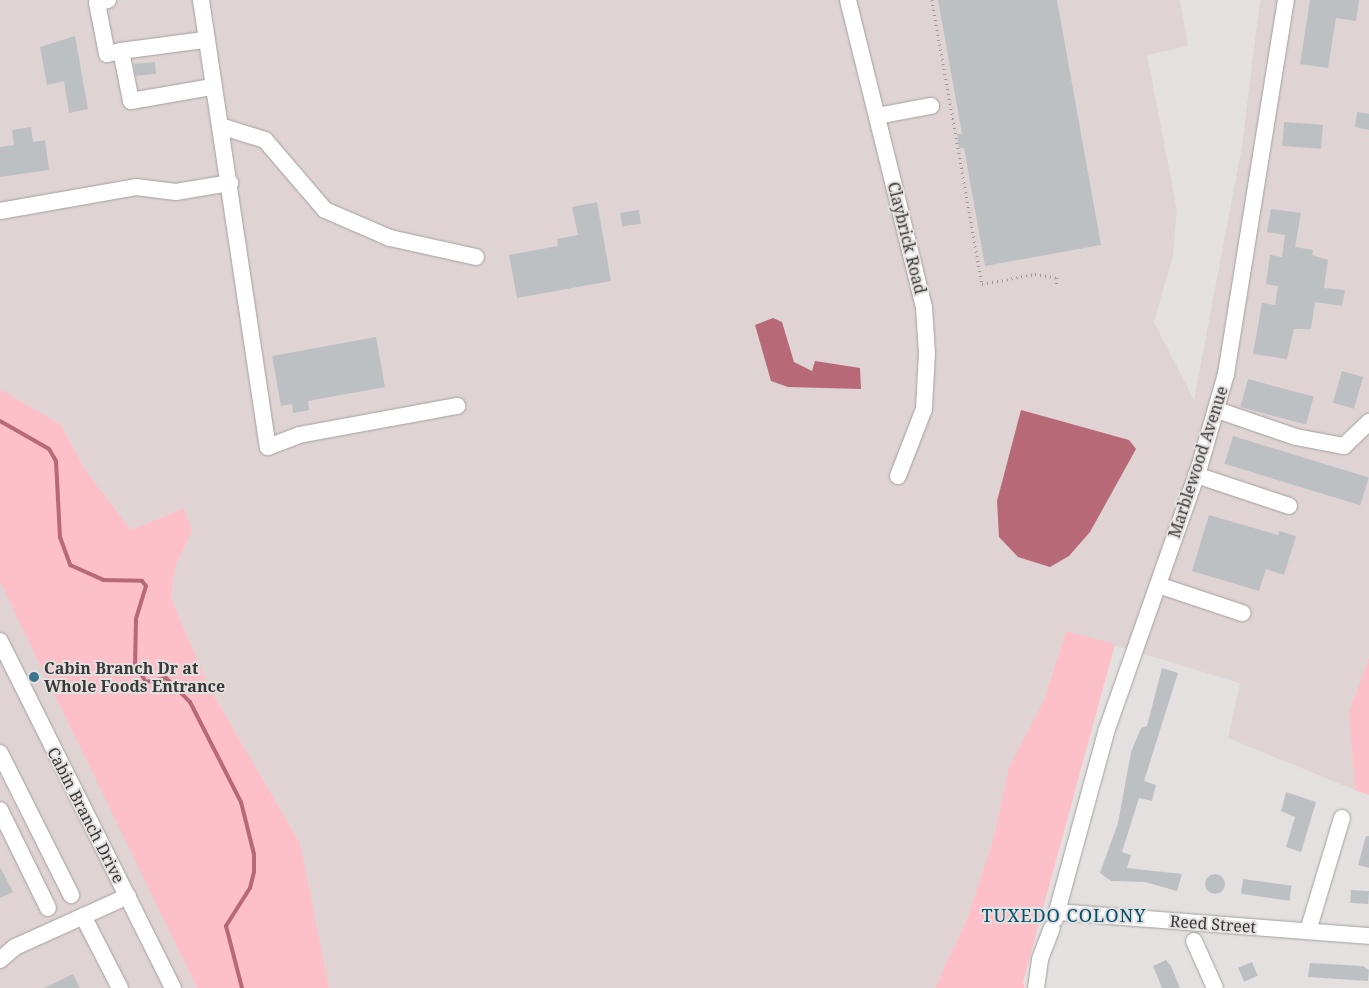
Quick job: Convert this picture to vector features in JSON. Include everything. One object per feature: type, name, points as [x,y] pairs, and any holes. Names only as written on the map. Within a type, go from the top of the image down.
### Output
[{"type":"street","points":[[108,0],[97,3],[107,54],[204,40]]},
{"type":"street","points":[[201,0],[204,40],[211,87],[230,183],[268,447],[298,435],[457,406]]},
{"type":"street","name":"Claybrick Road","points":[[848,0],[924,308],[928,353],[924,409],[898,476]]},
{"type":"street","name":"Marblewood Avenue","points":[[1036,988],[1040,959],[1055,919],[1106,732],[1217,410],[1234,342],[1286,0]]},
{"type":"street","points":[[121,51],[131,101],[211,87]]},
{"type":"street","points":[[877,116],[931,106]]},
{"type":"street","points":[[220,126],[265,140],[325,210],[390,238],[476,257]]},
{"type":"street","points":[[0,211],[136,187],[176,192],[230,183]]},
{"type":"street","points":[[1217,410],[1296,437],[1344,446],[1369,422]]},
{"type":"street","points":[[1196,475],[1289,506]]},
{"type":"street","points":[[1158,585],[1242,613]]},
{"type":"street","name":"Cabin Branch Drive","points":[[0,642],[5,665],[128,896],[173,988]]},
{"type":"street","points":[[0,753],[5,777],[71,895]]},
{"type":"street","points":[[0,810],[48,908]]},
{"type":"street","points":[[1308,931],[1342,818]]},
{"type":"street","points":[[0,960],[15,947],[128,896]]},
{"type":"street","points":[[83,916],[120,988]]},
{"type":"street","name":"Reed Street","points":[[1055,919],[1308,931],[1369,936]]},
{"type":"street","points":[[1194,941],[1215,988]]},
{"type":"path","points":[[932,0],[982,284],[1035,274],[1058,278],[1056,286]]},
{"type":"shaded area","points":[[0,0],[1180,0],[1188,46],[1147,55],[1177,210],[1173,255],[1154,322],[1194,400],[1242,146],[1260,0],[1369,0],[1369,657],[1349,712],[1355,790],[1228,738],[1240,683],[1066,631],[1044,700],[1009,767],[994,836],[969,914],[935,988],[329,988],[300,843],[210,689],[171,598],[175,567],[192,531],[183,508],[131,530],[86,471],[61,425],[0,389]]},
{"type":"shaded area","points":[[773,318],[782,322],[794,362],[812,371],[815,361],[860,368],[861,389],[788,387],[771,381],[755,325]]},
{"type":"shaded area","points":[[0,389],[61,425],[86,471],[131,530],[184,508],[192,531],[175,567],[171,598],[210,689],[300,843],[329,988],[197,988],[0,582]]},
{"type":"shaded area","points":[[1021,410],[1129,440],[1136,449],[1090,532],[1069,556],[1050,567],[1018,557],[999,537],[997,501]]},
{"type":"shaded area","points":[[0,582],[118,818],[197,988],[0,988]]},
{"type":"shaded area","points":[[1066,631],[1115,644],[1023,982],[1025,988],[935,988],[969,914],[994,836],[1009,767],[1044,700]]},
{"type":"shaded area","points":[[1369,657],[1369,795],[1355,790],[1349,712]]},
{"type":"building","points":[[938,0],[1057,0],[1101,245],[985,266],[964,148],[959,148],[957,134],[962,134]]},
{"type":"building","points":[[1310,0],[1359,0],[1356,21],[1336,18],[1328,68],[1300,64]]},
{"type":"building","points":[[75,36],[88,109],[69,113],[64,81],[47,85],[40,47]]},
{"type":"building","points":[[155,62],[156,74],[135,76],[134,64]]},
{"type":"building","points":[[1357,112],[1369,114],[1369,130],[1355,127]]},
{"type":"building","points":[[1284,122],[1323,125],[1321,149],[1282,146]]},
{"type":"building","points":[[31,127],[33,142],[45,140],[49,170],[0,177],[0,147],[14,145],[12,130]]},
{"type":"building","points":[[597,202],[611,281],[517,298],[509,255],[558,246],[557,239],[578,235],[572,207]]},
{"type":"building","points":[[1271,209],[1301,213],[1295,247],[1313,250],[1312,255],[1328,260],[1324,288],[1345,290],[1342,306],[1315,302],[1311,329],[1294,329],[1287,359],[1253,354],[1262,303],[1275,305],[1278,286],[1266,284],[1270,255],[1282,257],[1285,235],[1267,232]]},
{"type":"building","points":[[639,210],[641,224],[622,227],[620,213]]},
{"type":"building","points":[[376,337],[385,387],[308,401],[309,410],[293,413],[292,404],[281,406],[272,356]]},
{"type":"building","points":[[1342,371],[1363,377],[1354,409],[1333,403]]},
{"type":"building","points":[[1248,379],[1314,397],[1306,425],[1240,407]]},
{"type":"building","points":[[1233,436],[1369,478],[1360,505],[1225,464]]},
{"type":"building","points":[[1209,515],[1278,535],[1279,531],[1296,536],[1284,575],[1266,569],[1259,591],[1192,571]]},
{"type":"building","points":[[1162,668],[1178,673],[1144,781],[1156,785],[1152,801],[1139,798],[1122,852],[1131,855],[1127,868],[1182,874],[1177,891],[1145,882],[1111,881],[1100,873],[1118,823],[1131,752],[1141,728],[1147,726]]},
{"type":"building","points":[[1286,792],[1316,802],[1301,852],[1286,847],[1295,817],[1281,811]]},
{"type":"building","points":[[1366,836],[1369,836],[1369,868],[1358,865]]},
{"type":"building","points":[[0,867],[13,892],[0,898]]},
{"type":"building","points":[[1215,874],[1222,877],[1225,884],[1222,891],[1215,894],[1208,891],[1205,884],[1208,877]]},
{"type":"building","points":[[1243,879],[1292,886],[1289,901],[1241,894]]},
{"type":"building","points":[[1351,890],[1369,891],[1368,904],[1350,903]]},
{"type":"building","points":[[1166,960],[1171,966],[1180,988],[1162,988],[1153,966]]},
{"type":"building","points":[[1252,962],[1258,976],[1244,982],[1238,968]]},
{"type":"building","points":[[1310,963],[1363,966],[1369,970],[1368,981],[1308,977]]},
{"type":"building","points":[[73,974],[80,988],[44,988]]},
{"type":"waterway","points":[[0,421],[49,449],[56,461],[60,537],[70,565],[103,580],[142,581],[146,586],[136,619],[135,665],[146,682],[166,678],[190,702],[241,802],[254,854],[254,872],[250,888],[226,926],[242,988]]},
{"type":"place","name":"Cabin Branch Dr at Whole Foods Entrance","points":[[34,677]]},
{"type":"district","name":"TUXEDO COLONY","points":[[1064,915]]}]
